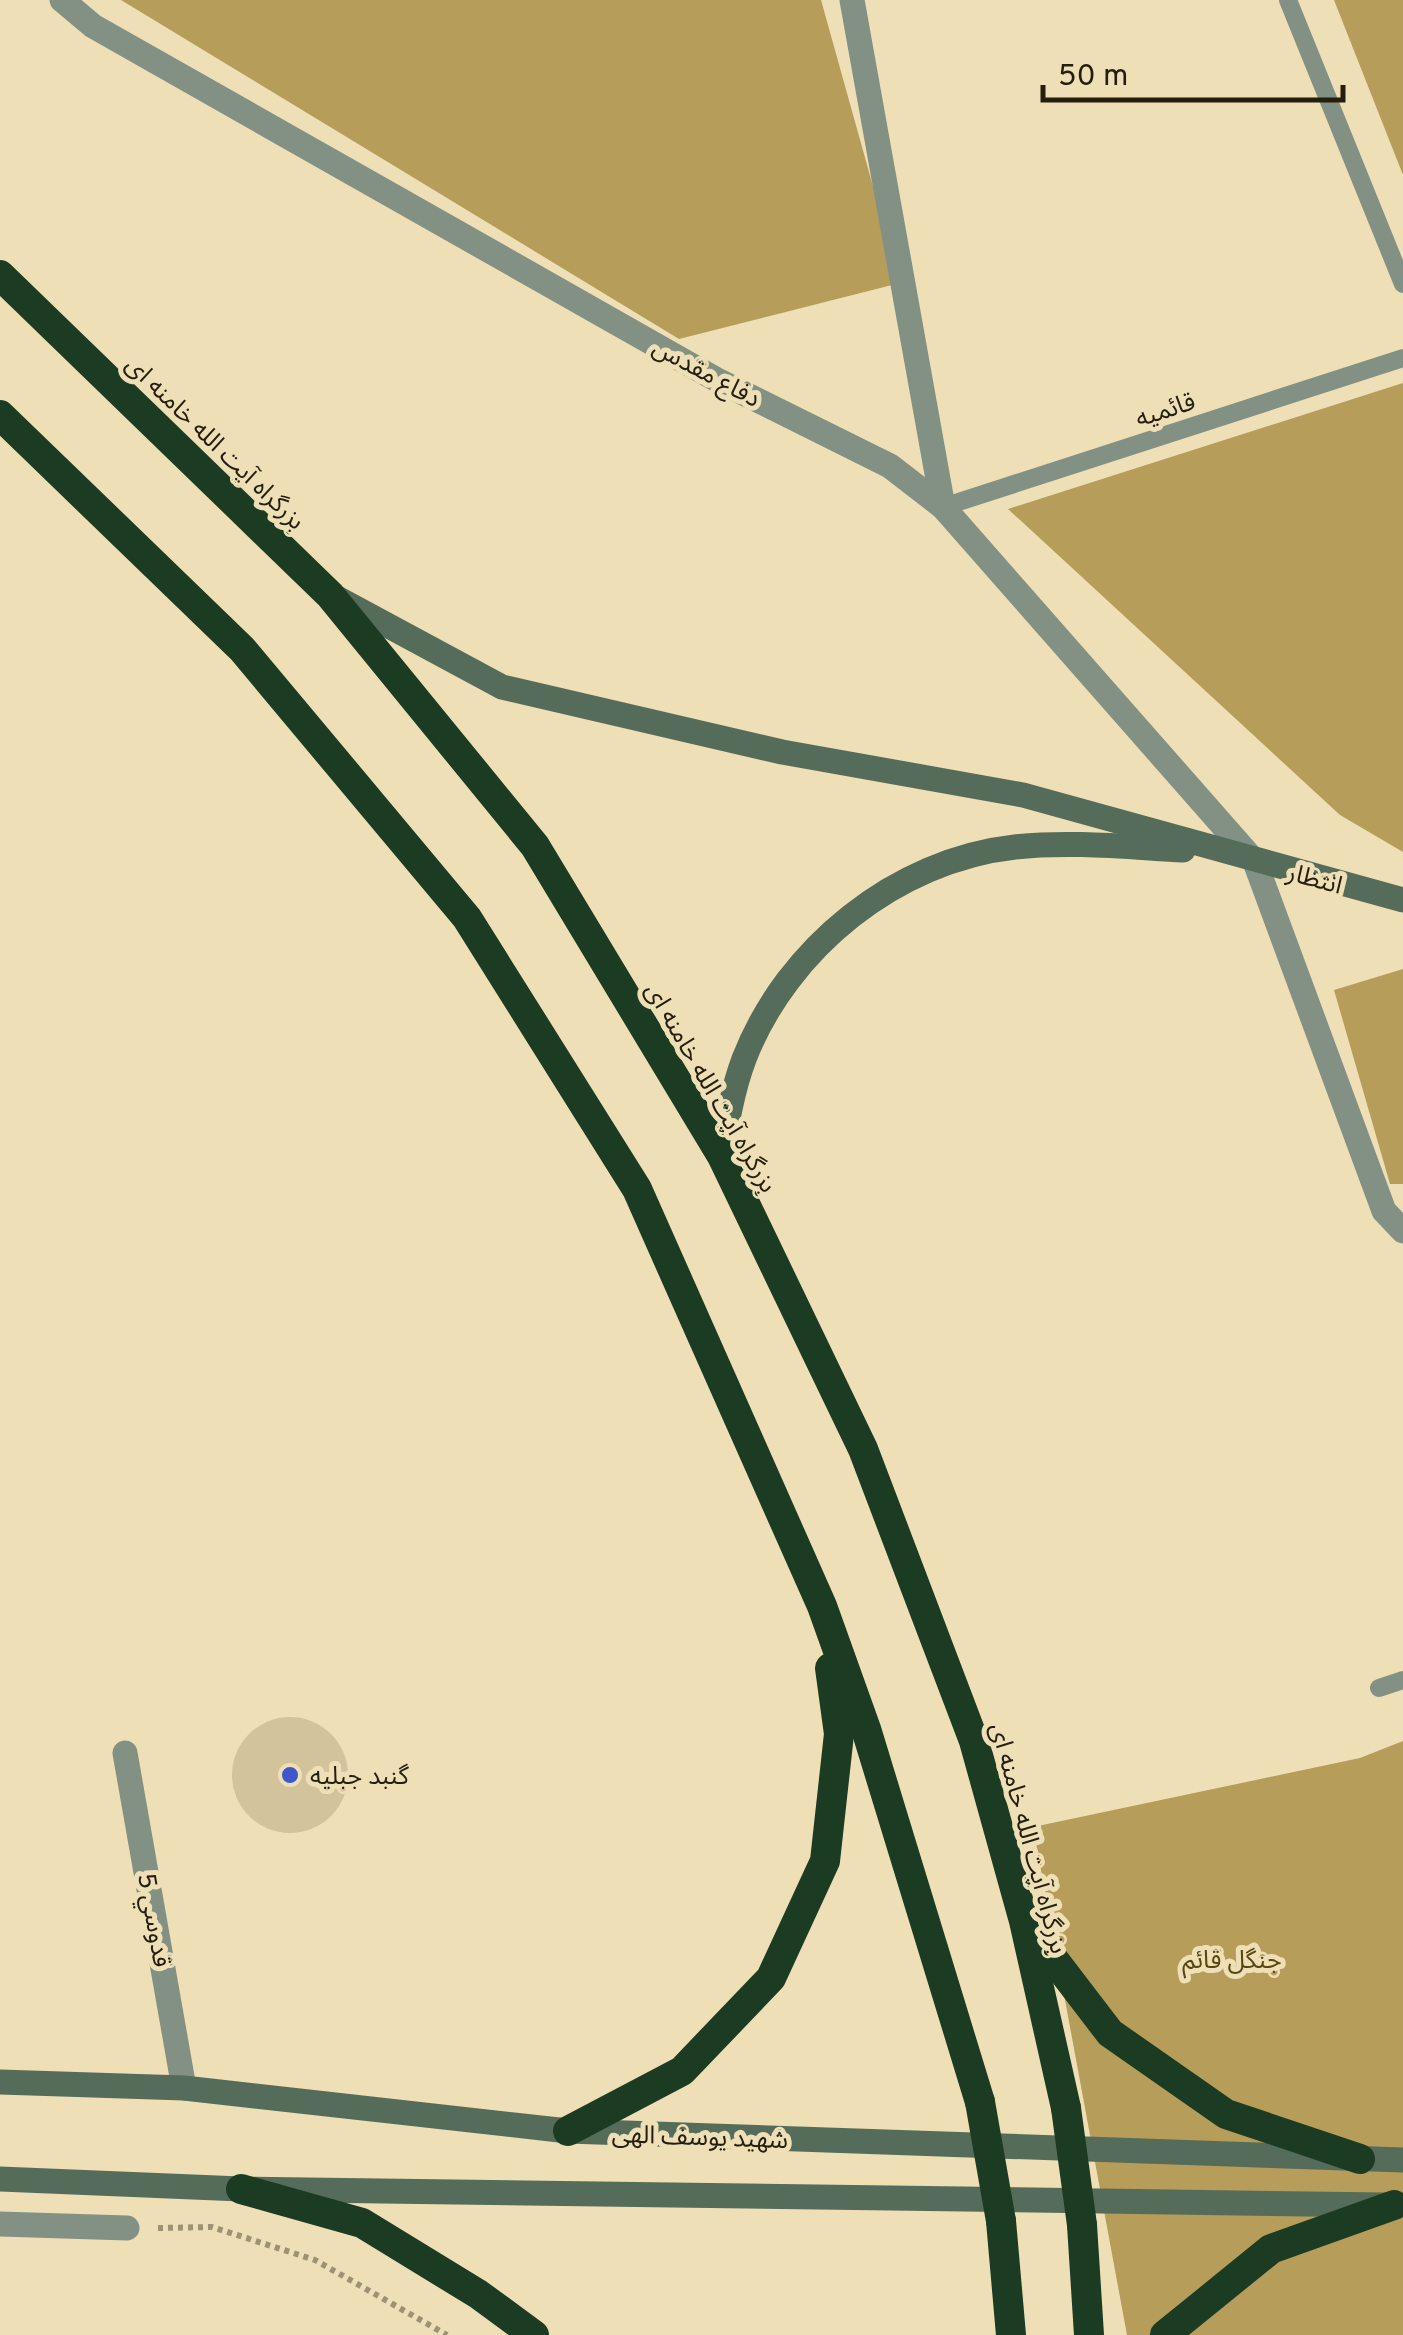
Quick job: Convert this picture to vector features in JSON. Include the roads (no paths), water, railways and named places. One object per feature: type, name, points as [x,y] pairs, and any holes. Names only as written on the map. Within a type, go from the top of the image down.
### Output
[{"type":"highway","name":"بزرگراه آیت الله خامنه ای","points":[[0,275],[330,595],[535,846],[722,1156],[863,1449],[974,1741],[1024,1921],[1066,2108],[1082,2225],[1089,2335]]},
{"type":"highway","points":[[0,415],[242,649],[466,918],[637,1189],[822,1606],[866,1729],[980,2102],[1001,2221],[1011,2335]]},
{"type":"highway","points":[[568,2131],[682,2070],[771,1978],[826,1861],[839,1734],[822,1606]]},
{"type":"highway","points":[[1024,1921],[1110,2033],[1226,2114],[1360,2159]]},
{"type":"highway","points":[[241,2189],[362,2224],[478,2294],[534,2335]]},
{"type":"highway","points":[[1165,2335],[1271,2249],[1399,2205]]},
{"type":"street","name":"دفاع مقدس","points":[[62,0],[93,26],[719,381],[890,466],[942,507],[1255,862]]},
{"type":"street","points":[[852,0],[942,507]]},
{"type":"street","points":[[330,595],[502,687],[782,752],[1023,796],[1228,852]]},
{"type":"street","points":[[722,1156],[731,1099],[764,1016],[817,946],[886,891],[926,871],[1011,847],[1056,844],[1228,852]]},
{"type":"street","name":"انتظار","points":[[1228,852],[1403,900]]},
{"type":"street","points":[[1255,862],[1384,1211],[1403,1230]]},
{"type":"street","name":"قدوسي 5","points":[[125,1753],[184,2088]]},
{"type":"street","name":"شهید یوسف الهی","points":[[0,2082],[184,2088],[568,2131],[1403,2160]]},
{"type":"street","points":[[0,2179],[241,2189],[1399,2205]]},
{"type":"street","points":[[0,2224],[127,2228]]},
{"type":"lane","points":[[1288,0],[1403,284]]},
{"type":"lane","name":"قائمیه","points":[[942,507],[1403,358]]},
{"type":"lane","points":[[1379,1688],[1403,1680]]},
{"type":"place","name":"گنبد جبلیه","points":[[290,1775]]},
{"type":"park label","name":"جنگل قائم","points":[[1232,1959]]}]
